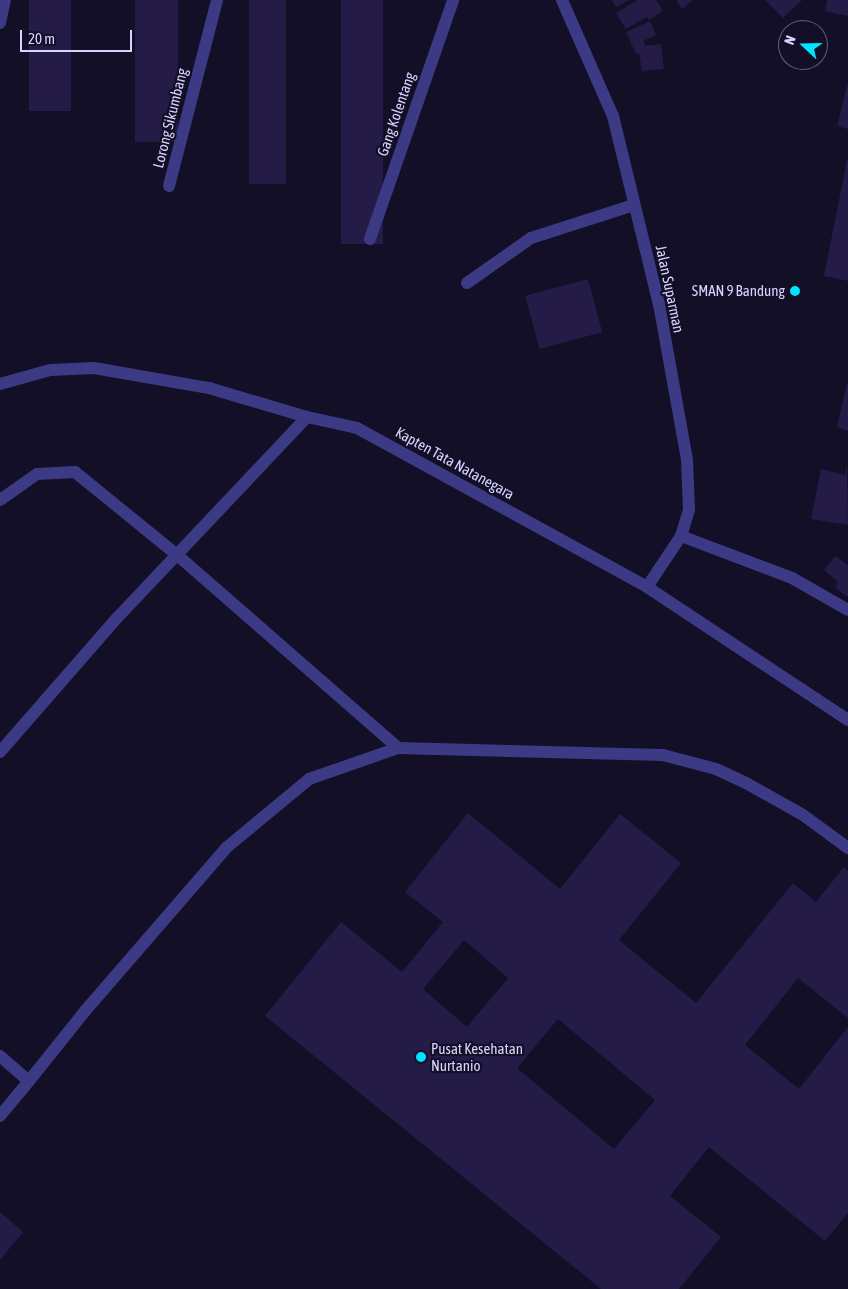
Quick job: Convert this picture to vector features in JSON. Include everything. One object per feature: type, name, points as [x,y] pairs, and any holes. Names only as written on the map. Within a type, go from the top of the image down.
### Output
[{"type":"street","points":[[0,23],[5,0]]},
{"type":"street","name":"Lorong Sikumbang","points":[[169,186],[217,0]]},
{"type":"street","name":"Gang Kolentang","points":[[370,239],[453,0]]},
{"type":"street","name":"Jalan Suparman","points":[[562,0],[613,116],[658,304],[687,460],[689,510],[681,536],[646,587]]},
{"type":"street","points":[[467,283],[531,238],[634,205]]},
{"type":"street","name":"Kapten Tata Natanegara","points":[[0,384],[50,370],[94,368],[208,388],[307,417],[356,428],[646,587],[848,720]]},
{"type":"street","points":[[0,752],[85,653],[176,554],[307,417]]},
{"type":"street","points":[[0,500],[37,474],[75,472],[176,554],[398,748]]},
{"type":"street","points":[[681,536],[792,578],[848,610]]},
{"type":"street","points":[[0,1116],[86,1011],[226,848],[310,779],[398,748],[663,755],[716,769],[746,783],[803,815],[848,848]]},
{"type":"street","points":[[0,1056],[29,1082]]},
{"type":"building","points":[[29,0],[71,0],[71,111],[29,111]]},
{"type":"building","points":[[135,0],[178,0],[178,142],[135,142]]},
{"type":"building","points":[[249,0],[286,0],[286,184],[249,184]]},
{"type":"building","points":[[341,0],[383,0],[383,244],[341,244]]},
{"type":"building","points":[[612,0],[629,0],[616,7]]},
{"type":"building","points":[[637,0],[656,0],[663,11],[649,20],[647,17],[626,29],[616,13]]},
{"type":"building","points":[[676,0],[693,0],[682,9]]},
{"type":"building","points":[[765,0],[802,0],[783,18]]},
{"type":"building","points":[[827,0],[848,0],[848,16],[825,11]]},
{"type":"building","points":[[650,21],[656,35],[643,41],[646,46],[661,44],[664,69],[642,71],[639,53],[636,54],[626,32]]},
{"type":"building","points":[[848,85],[848,129],[837,126]]},
{"type":"building","points":[[848,160],[848,281],[824,276]]},
{"type":"building","points":[[588,279],[602,332],[539,349],[525,296]]},
{"type":"building","points":[[848,383],[848,431],[837,427]]},
{"type":"building","points":[[847,463],[848,525],[811,519],[821,469],[845,475]]},
{"type":"building","points":[[835,556],[848,565],[848,597],[835,588],[838,582],[824,570]]},
{"type":"building","name":"Pusat Kesehatan Nurtanio","points":[[468,813],[560,889],[620,814],[681,863],[619,940],[696,1003],[793,883],[816,902],[844,867],[848,871],[848,1018],[798,978],[745,1045],[799,1089],[848,1027],[848,1213],[825,1241],[709,1147],[670,1196],[721,1237],[679,1289],[601,1289],[265,1016],[341,922],[402,972],[443,922],[405,892]],"holes":[[[464,940],[508,978],[467,1027],[423,989]],[[558,1019],[655,1100],[614,1149],[517,1068]]]},
{"type":"building","points":[[0,1212],[23,1232],[0,1260]]},
{"type":"place","name":"SMAN 9 Bandung","points":[[795,291]]},
{"type":"place","name":"Pusat Kesehatan Nurtanio","points":[[421,1057]]}]
